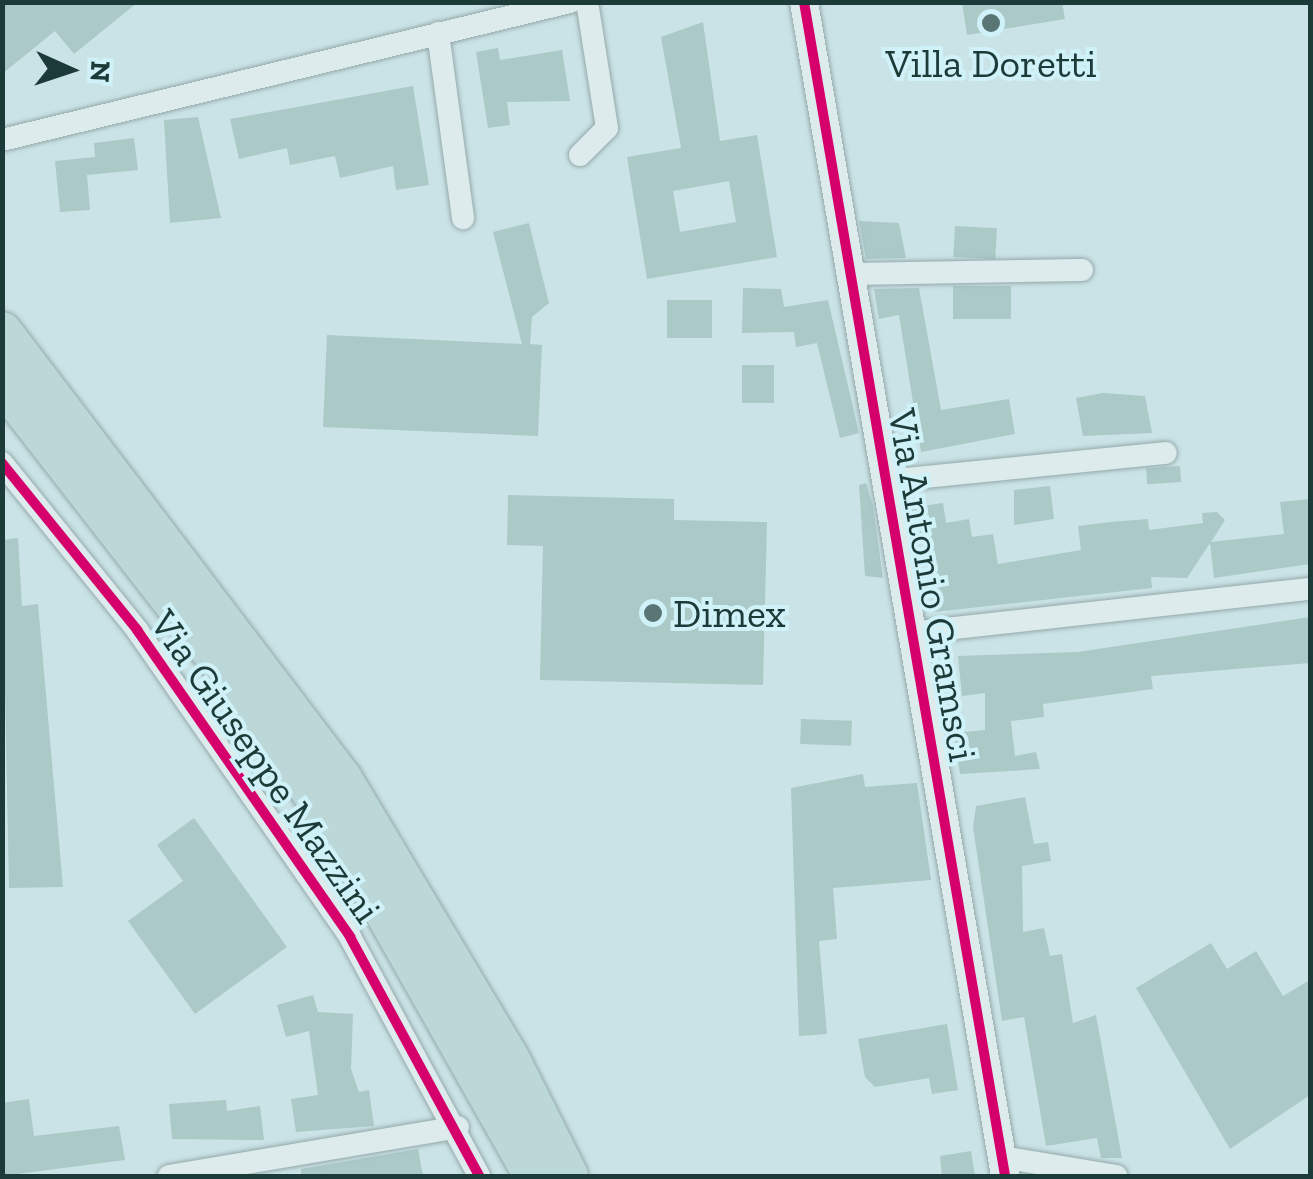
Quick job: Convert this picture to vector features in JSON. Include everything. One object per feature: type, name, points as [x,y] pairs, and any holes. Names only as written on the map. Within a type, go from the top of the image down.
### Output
[{"type":"highway","points":[[2,332],[342,779],[508,1056],[568,1176]]},
{"type":"highway","points":[[2,382],[261,716],[399,927],[534,1176]]},
{"type":"street","points":[[2,140],[570,2]]},
{"type":"street","points":[[580,155],[608,128],[586,2]]},
{"type":"street","name":"Via Antonio Gramsci","points":[[804,2],[1003,1167]]},
{"type":"street","points":[[438,32],[463,218]]},
{"type":"street","points":[[849,274],[1082,270]]},
{"type":"street","points":[[886,482],[1166,453]]},
{"type":"street","name":"Via Giuseppe Mazzini","points":[[2,462],[137,630],[350,937],[458,1127],[479,1176]]},
{"type":"street","points":[[909,633],[1310,590]]},
{"type":"street","points":[[169,1176],[458,1127]]},
{"type":"street","points":[[1003,1167],[1116,1176]]},
{"type":"building","points":[[2,2],[138,2],[74,54],[55,31],[2,74]]},
{"type":"building","points":[[962,2],[1062,2],[1065,19],[967,35]]},
{"type":"building","points":[[703,22],[720,141],[757,135],[777,257],[647,279],[627,157],[681,148],[661,37]],"holes":[[[729,181],[736,222],[680,232],[673,191]]]},
{"type":"building","points":[[498,48],[500,60],[562,50],[570,101],[507,102],[510,125],[488,128],[476,52]]},
{"type":"building","points":[[413,86],[429,185],[396,190],[393,166],[340,178],[335,156],[290,165],[287,148],[239,159],[230,119]]},
{"type":"building","points":[[198,117],[221,218],[170,223],[164,120]]},
{"type":"building","points":[[134,138],[138,170],[87,175],[90,210],[60,212],[55,161],[95,157],[94,143]]},
{"type":"building","points":[[859,221],[899,223],[906,258],[866,259]]},
{"type":"building","points":[[529,223],[549,303],[532,317],[530,344],[542,345],[538,436],[323,427],[327,335],[522,344],[493,232]]},
{"type":"building","points":[[955,226],[997,228],[995,259],[953,257]]},
{"type":"building","points":[[953,286],[1011,286],[1011,319],[953,319]]},
{"type":"building","points":[[743,288],[781,289],[784,307],[828,300],[859,433],[840,438],[817,343],[796,347],[794,332],[742,333]]},
{"type":"building","points":[[919,288],[941,410],[1009,399],[1015,434],[921,452],[899,315],[879,319],[874,289]]},
{"type":"building","points":[[667,300],[712,300],[712,338],[667,338]]},
{"type":"building","points":[[742,365],[774,365],[774,403],[742,403]]},
{"type":"building","points":[[1103,393],[1145,396],[1152,433],[1083,436],[1076,398]]},
{"type":"building","points":[[1180,466],[1181,482],[1147,484],[1146,468]]},
{"type":"building","points":[[866,483],[883,578],[865,576],[859,485]]},
{"type":"building","points":[[1050,486],[1054,519],[1014,525],[1014,490]]},
{"type":"building","name":"Dimex","points":[[508,495],[674,499],[674,520],[767,522],[763,685],[540,680],[543,546],[507,545]]},
{"type":"building","points":[[1310,499],[1310,564],[1214,578],[1210,543],[1187,578],[1151,577],[1152,588],[934,612],[925,540],[914,542],[908,508],[943,503],[946,523],[969,519],[972,537],[993,534],[998,564],[1081,550],[1078,526],[1110,522],[1148,519],[1149,530],[1203,523],[1202,513],[1217,512],[1225,520],[1211,542],[1284,534],[1280,502]]},
{"type":"building","points":[[18,538],[22,606],[38,604],[63,887],[9,888],[2,540]]},
{"type":"building","points":[[1310,617],[1310,663],[1151,676],[1153,689],[1043,704],[1044,717],[1011,721],[1015,756],[1036,752],[1040,769],[960,774],[954,733],[985,730],[985,693],[962,696],[958,656],[1078,652]]},
{"type":"building","points":[[801,719],[852,721],[851,746],[800,744]]},
{"type":"building","points":[[863,774],[865,787],[917,783],[931,880],[833,888],[837,939],[819,941],[827,1034],[799,1036],[791,788]]},
{"type":"building","points":[[1025,797],[1034,844],[1048,842],[1051,861],[1022,866],[1023,932],[1044,928],[1050,956],[1062,954],[1073,1023],[1096,1015],[1122,1158],[1101,1158],[1097,1138],[1046,1146],[1024,1017],[1002,1021],[973,827],[976,806]]},
{"type":"building","points":[[194,818],[287,947],[195,1014],[128,921],[183,881],[157,845]]},
{"type":"building","points":[[1211,943],[1227,969],[1256,951],[1283,996],[1310,980],[1310,1095],[1230,1149],[1136,988]]},
{"type":"building","points":[[313,995],[318,1012],[353,1014],[351,1069],[359,1092],[369,1090],[374,1126],[296,1132],[291,1099],[318,1095],[309,1031],[286,1037],[277,1005]]},
{"type":"building","points":[[947,1024],[958,1090],[932,1094],[929,1078],[875,1087],[865,1077],[858,1039]]},
{"type":"building","points":[[29,1099],[34,1136],[119,1126],[125,1160],[2,1176],[2,1103]]},
{"type":"building","points":[[226,1100],[227,1111],[260,1106],[264,1140],[172,1139],[169,1104]]},
{"type":"building","points":[[418,1149],[423,1176],[301,1176],[301,1169]]},
{"type":"building","points":[[971,1151],[975,1176],[942,1176],[940,1156]]},
{"type":"cycle path","points":[[804,2],[1005,1176]]},
{"type":"cycle path","points":[[2,463],[137,630],[350,937],[479,1176]]},
{"type":"place","name":"Villa Doretti","points":[[991,23]]},
{"type":"place","name":"Dimex","points":[[653,613]]}]
